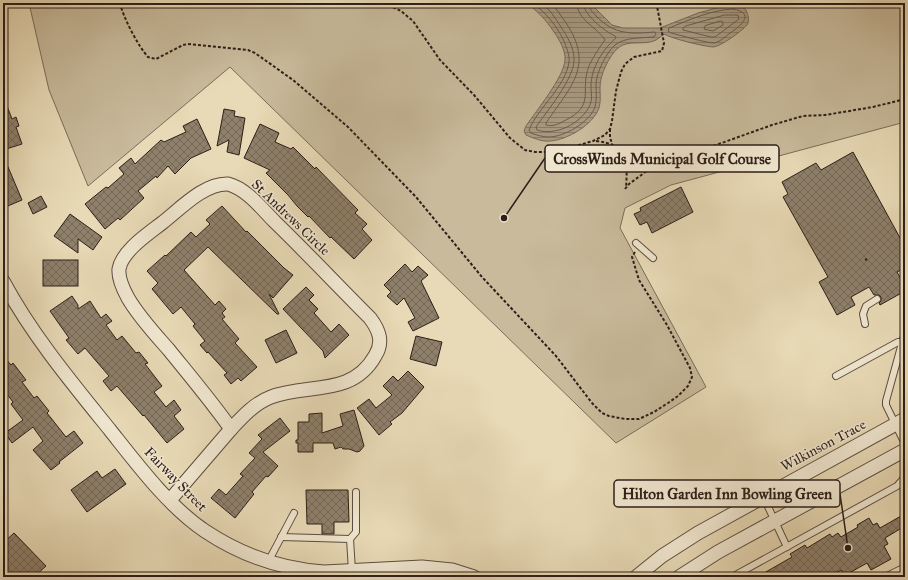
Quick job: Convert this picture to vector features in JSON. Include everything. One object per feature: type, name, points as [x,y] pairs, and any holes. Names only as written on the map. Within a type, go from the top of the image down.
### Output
[{"type":"street","name":"St Andrews Circle","points":[[170,500],[231,429],[252,408],[270,397],[283,393],[324,388],[348,381],[359,374],[372,361],[380,346],[380,336],[376,326],[370,318],[263,210],[238,188],[228,184],[223,184],[213,186],[198,194],[145,237],[126,255],[119,270],[122,286],[135,308],[215,406],[231,429]]},
{"type":"street","name":"Fairway Street","points":[[3,281],[21,313],[67,376],[129,454],[170,500],[192,521],[218,539],[247,554],[268,562],[308,571],[352,574],[422,567],[452,570],[469,576]]},
{"type":"street","name":"Wilkinson Trace","points":[[636,577],[680,544],[763,496],[900,421]]},
{"type":"street","points":[[682,576],[713,555],[905,450]]},
{"type":"lane","points":[[637,245],[653,258]]},
{"type":"lane","points":[[865,324],[863,314],[866,306],[877,299]]},
{"type":"lane","points":[[905,332],[886,401],[886,405],[900,421],[905,444]]},
{"type":"lane","points":[[836,376],[898,342],[902,342]]},
{"type":"lane","points":[[903,480],[905,490]]},
{"type":"lane","points":[[732,577],[897,486],[903,480]]},
{"type":"lane","points":[[352,574],[350,539],[356,532],[356,492]]},
{"type":"lane","points":[[763,496],[787,547]]},
{"type":"lane","points":[[268,562],[294,514]]},
{"type":"lane","points":[[281,537],[350,539]]},
{"type":"lane","points":[[885,577],[905,567]]},
{"type":"path","points":[[120,3],[137,40],[148,57],[156,59],[182,45],[188,44],[248,50],[255,52],[325,106],[361,140],[416,197],[482,277],[556,356],[592,403],[602,413],[625,419],[639,419],[654,412],[678,396],[688,386],[692,376],[690,368],[667,325],[639,280],[632,257],[637,245]]},
{"type":"path","points":[[384,3],[401,11],[413,21],[440,60],[474,95],[504,132],[525,150],[544,152],[565,149],[595,140],[605,135],[610,128]]},
{"type":"path","points":[[612,144],[610,128],[616,91],[621,72],[625,64],[634,57],[662,51],[664,43],[657,6],[660,3]]},
{"type":"path","points":[[621,151],[625,160],[626,169],[625,189],[629,184],[655,165],[709,148],[772,125],[803,116],[825,115],[873,107],[905,99]]},
{"type":"path","points":[[595,140],[612,144],[621,151],[655,165]]},
{"type":"shaded area","points":[[29,3],[905,3],[905,122],[671,185],[625,208],[620,228],[706,387],[616,443],[230,67],[88,186],[49,90]]},
{"type":"water","points":[[526,3],[590,3],[612,25],[623,28],[660,28],[698,13],[724,6],[742,7],[746,10],[748,21],[747,25],[736,35],[726,42],[713,47],[688,42],[664,34],[652,42],[622,45],[611,56],[603,71],[600,82],[599,108],[596,114],[585,126],[571,135],[557,140],[544,141],[526,135],[524,131],[560,75],[565,56],[562,45],[551,28],[538,13]]},
{"type":"building","points":[[4,98],[12,119],[16,117],[19,126],[16,127],[22,144],[3,150],[3,99]]},
{"type":"building","points":[[224,109],[235,111],[234,116],[245,118],[239,155],[227,152],[229,140],[217,146]]},
{"type":"building","points":[[197,119],[211,149],[191,158],[175,174],[168,166],[157,178],[156,176],[138,191],[144,198],[120,220],[118,218],[105,229],[85,204],[106,187],[108,188],[124,174],[119,168],[131,158],[135,164],[161,140],[164,142],[186,132],[183,126]]},
{"type":"building","points":[[260,124],[279,133],[275,142],[291,149],[293,147],[315,169],[316,167],[358,210],[355,213],[367,224],[362,229],[372,240],[354,259],[297,206],[266,173],[270,170],[244,158]]},
{"type":"building","points":[[853,152],[905,247],[905,268],[897,272],[905,286],[905,291],[880,305],[879,303],[881,301],[881,297],[879,295],[874,295],[869,287],[851,297],[855,305],[837,315],[819,282],[828,277],[783,197],[788,194],[782,182],[816,163],[821,170]]},
{"type":"building","points":[[3,155],[22,200],[3,208]]},
{"type":"building","points":[[681,187],[693,212],[652,233],[647,222],[640,225],[634,214],[641,211],[640,208]]},
{"type":"building","points":[[41,196],[47,207],[33,214],[28,203]]},
{"type":"building","points":[[222,206],[246,232],[247,231],[293,275],[273,298],[269,294],[279,314],[277,314],[208,247],[184,270],[215,305],[219,301],[226,309],[222,313],[225,317],[222,319],[239,339],[235,343],[257,367],[241,381],[238,378],[231,384],[224,375],[227,373],[200,345],[205,341],[193,326],[195,324],[181,307],[173,314],[152,289],[158,283],[147,271],[165,255],[166,256],[191,232],[196,237],[210,224],[206,220]]},
{"type":"building","points":[[70,214],[102,237],[93,250],[78,239],[78,253],[54,236]]},
{"type":"building","points":[[43,260],[78,260],[78,286],[43,286]]},
{"type":"building","points":[[405,264],[412,272],[418,266],[428,275],[421,281],[439,318],[413,331],[408,322],[415,318],[404,298],[397,305],[387,296],[391,292],[384,285]]},
{"type":"building","points":[[306,287],[314,295],[309,300],[318,309],[314,313],[331,332],[339,324],[349,335],[325,358],[323,351],[283,309]]},
{"type":"building","points":[[72,296],[78,305],[78,309],[90,301],[101,318],[106,314],[112,321],[106,325],[117,340],[122,336],[136,353],[139,352],[148,363],[145,364],[162,386],[154,392],[166,407],[174,400],[181,410],[174,416],[184,429],[167,443],[117,386],[111,391],[103,381],[109,376],[85,348],[78,354],[66,340],[69,338],[50,311]]},
{"type":"building","points":[[286,330],[297,353],[276,363],[265,340]]},
{"type":"building","points":[[416,336],[442,342],[436,366],[410,359]]},
{"type":"building","points":[[3,356],[11,365],[13,363],[26,380],[22,382],[34,398],[37,396],[49,411],[47,413],[66,437],[74,431],[83,443],[51,470],[33,450],[43,441],[33,427],[12,443],[5,433],[23,420],[11,404],[13,402],[3,389]]},
{"type":"building","points":[[408,371],[424,387],[402,413],[390,422],[392,424],[379,435],[357,408],[369,399],[376,408],[392,395],[383,386],[393,376],[398,381]]},
{"type":"building","points":[[354,410],[364,446],[360,451],[357,452],[349,449],[343,449],[341,447],[335,449],[333,443],[313,443],[313,452],[298,452],[298,443],[296,443],[296,440],[298,440],[298,422],[309,422],[309,414],[322,413],[322,433],[343,426],[340,414]]},
{"type":"building","points":[[280,418],[290,431],[263,452],[278,466],[268,477],[266,476],[252,492],[254,494],[235,518],[211,498],[219,489],[226,495],[243,476],[240,474],[255,458],[249,453],[262,439],[258,435]]},
{"type":"building","points":[[115,469],[126,484],[87,512],[71,490],[97,471],[102,478]]},
{"type":"building","points":[[306,490],[348,490],[349,522],[334,522],[334,534],[322,534],[322,524],[307,524]]},
{"type":"building","points":[[901,516],[905,526],[885,538],[888,544],[884,546],[891,559],[871,570],[867,563],[844,576],[841,570],[829,577],[757,577],[792,557],[790,554],[805,545],[807,548],[830,534],[832,537],[838,533],[841,537],[858,527],[857,525],[869,518],[873,525],[877,523],[880,528]]},
{"type":"building","points":[[14,533],[46,566],[34,577],[3,577],[3,543]]},
{"type":"place","name":"CrossWinds Municipal Golf Course","points":[[504,218]]},
{"type":"place","name":"Hilton Garden Inn Bowling Green","points":[[848,548]]}]
